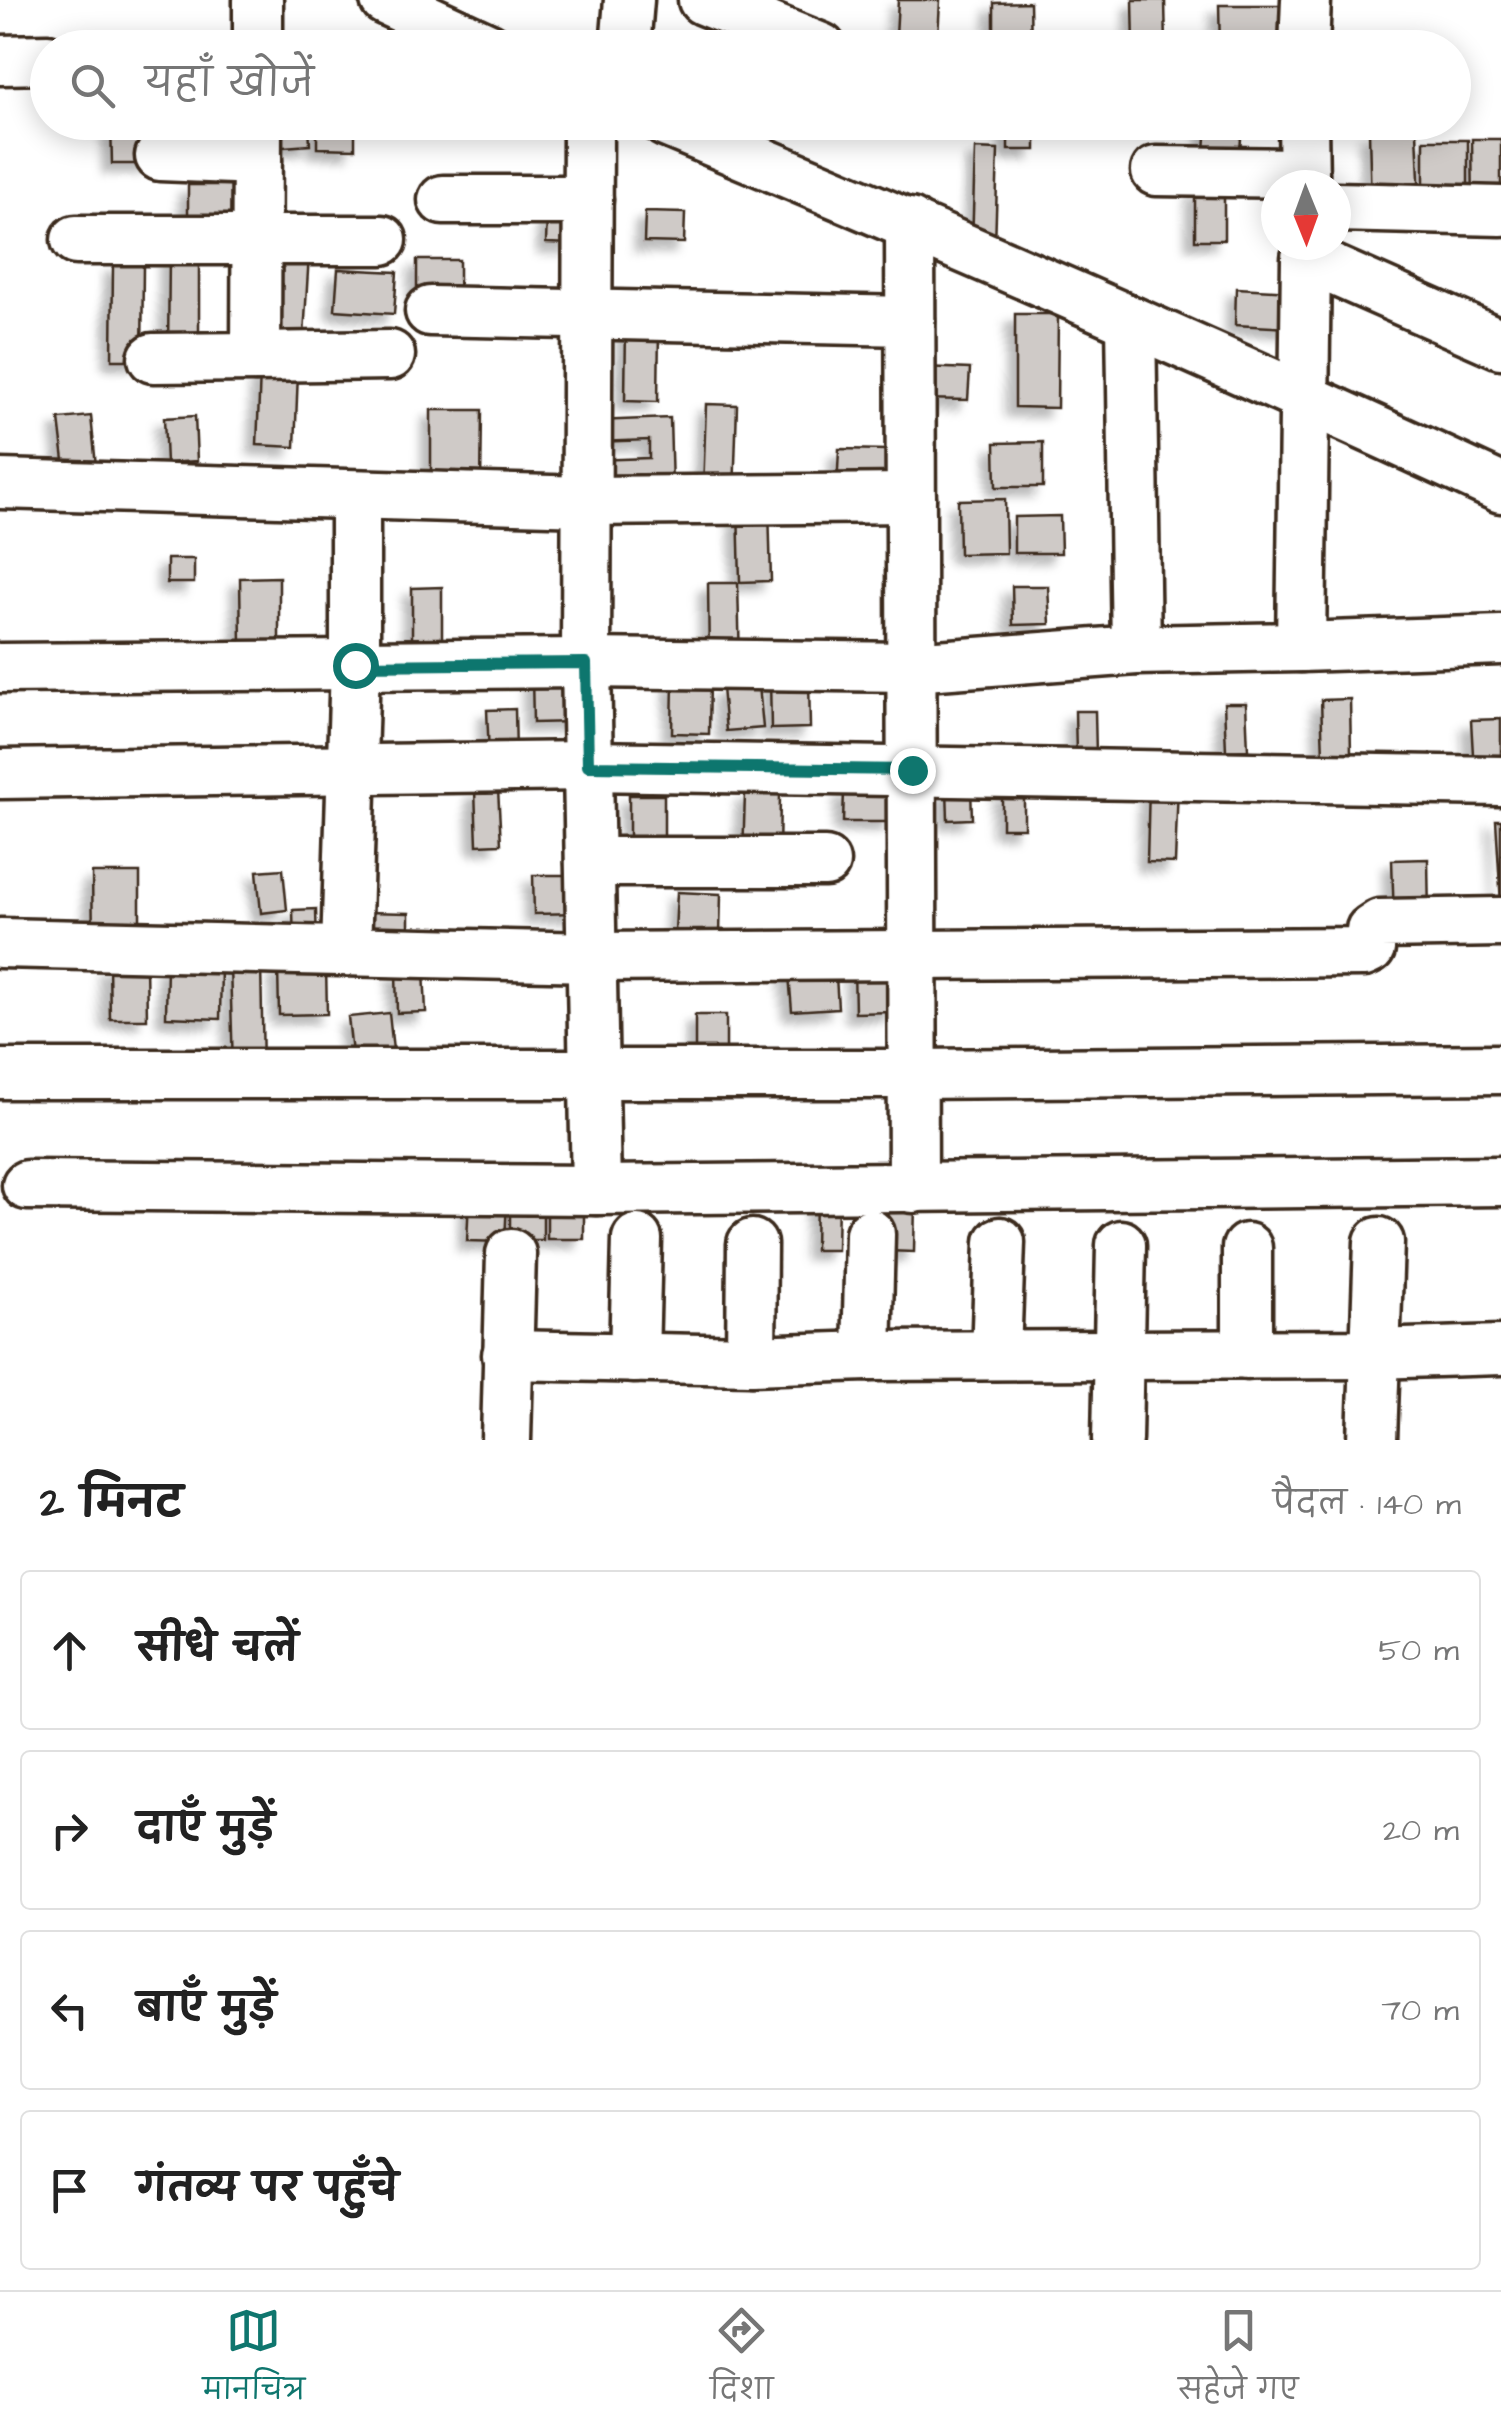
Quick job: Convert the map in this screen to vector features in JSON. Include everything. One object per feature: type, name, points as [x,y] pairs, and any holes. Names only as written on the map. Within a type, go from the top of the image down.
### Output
[{"type":"street","points":[[258,0],[258,30]]},
{"type":"street","points":[[385,0],[451,30]]},
{"type":"street","points":[[626,30],[629,0]]},
{"type":"street","points":[[704,0],[777,30]]},
{"type":"street","points":[[1305,30],[1306,0]]},
{"type":"street","points":[[0,60],[30,59]]},
{"type":"street","points":[[588,140],[586,663],[596,1190]]},
{"type":"street","points":[[709,140],[910,223],[1302,395],[1501,488]]},
{"type":"street","points":[[1303,140],[1304,170]]},
{"type":"street","points":[[160,156],[257,141],[256,357]]},
{"type":"street","points":[[1156,171],[1261,177]]},
{"type":"street","points":[[442,200],[588,200]]},
{"type":"street","points":[[1351,207],[1501,211]]},
{"type":"street","points":[[910,223],[913,1188]]},
{"type":"street","points":[[76,240],[382,240]]},
{"type":"street","points":[[1301,646],[1305,260]]},
{"type":"street","points":[[1322,260],[1501,344]]},
{"type":"street","points":[[430,311],[910,321]]},
{"type":"street","points":[[1131,320],[1136,650]]},
{"type":"street","points":[[153,358],[390,355]]},
{"type":"street","points":[[0,484],[588,501],[911,498]]},
{"type":"street","points":[[346,951],[355,665],[355,495]]},
{"type":"street","points":[[0,668],[586,663],[911,667],[1136,650],[1501,640]]},
{"type":"street","points":[[0,774],[588,766],[1501,780]]},
{"type":"street","points":[[590,862],[825,862]]},
{"type":"street","points":[[0,943],[592,957],[1364,952],[1370,950],[1371,930],[1380,924],[1501,922]]},
{"type":"street","points":[[0,1074],[1501,1070]]},
{"type":"street","points":[[27,1185],[596,1190],[1395,1179],[1501,1181]]},
{"type":"street","points":[[866,1356],[870,1234]]},
{"type":"street","points":[[634,1358],[636,1240]]},
{"type":"street","points":[[996,1356],[1000,1242]]},
{"type":"street","points":[[1372,1440],[1379,1242]]},
{"type":"street","points":[[751,1360],[752,1244]]},
{"type":"street","points":[[1118,1440],[1121,1245]]},
{"type":"street","points":[[1246,1355],[1248,1248]]},
{"type":"street","points":[[506,1440],[511,1254]]},
{"type":"street","points":[[508,1354],[751,1360],[1501,1350]]},
{"type":"building","points":[[898,0],[940,0],[938,30],[896,30]]},
{"type":"building","points":[[1133,0],[1165,0],[1166,30],[1134,30]]},
{"type":"building","points":[[1030,2],[1031,30],[994,30],[994,3]]},
{"type":"building","points":[[1219,5],[1290,5],[1290,30],[1220,30]]},
{"type":"building","points":[[1472,139],[1501,139],[1501,208],[1473,208]]},
{"type":"building","points":[[111,140],[151,140],[151,164],[112,164]]},
{"type":"building","points":[[269,140],[310,140],[310,145],[270,148]]},
{"type":"building","points":[[317,140],[355,140],[355,149],[317,148]]},
{"type":"building","points":[[1008,140],[1036,140],[1036,150],[1008,150]]},
{"type":"building","points":[[1206,140],[1241,140],[1239,168],[1204,166]]},
{"type":"building","points":[[1369,140],[1417,140],[1420,204],[1371,206]]},
{"type":"building","points":[[1424,140],[1468,140],[1468,207],[1424,207]]},
{"type":"building","points":[[975,149],[998,150],[995,246],[972,245]]},
{"type":"building","points":[[188,185],[247,185],[247,227],[188,227]]},
{"type":"building","points":[[1195,190],[1224,190],[1224,240],[1195,240]]},
{"type":"building","points":[[645,212],[685,213],[684,243],[644,242]]},
{"type":"building","points":[[547,215],[575,216],[574,244],[546,243]]},
{"type":"building","points":[[272,252],[309,254],[303,353],[266,351]]},
{"type":"building","points":[[169,253],[199,254],[199,353],[168,353]]},
{"type":"building","points":[[417,260],[459,260],[459,305],[417,305]]},
{"type":"building","points":[[113,265],[143,265],[142,360],[112,360]]},
{"type":"building","points":[[338,269],[397,272],[394,314],[335,310]]},
{"type":"building","points":[[1236,288],[1292,291],[1290,328],[1235,325]]},
{"type":"building","points":[[1015,314],[1058,314],[1057,408],[1015,407]]},
{"type":"building","points":[[626,326],[659,327],[658,402],[625,401]]},
{"type":"building","points":[[923,367],[970,369],[968,400],[921,399]]},
{"type":"building","points":[[260,372],[298,373],[295,447],[257,445]]},
{"type":"building","points":[[706,404],[737,405],[734,494],[703,492]]},
{"type":"building","points":[[431,410],[482,410],[481,488],[431,488]]},
{"type":"building","points":[[91,416],[96,466],[65,469],[59,419]]},
{"type":"building","points":[[195,416],[197,461],[166,463],[164,418]]},
{"type":"building","points":[[670,418],[672,487],[593,490],[592,460],[649,458],[649,440],[596,442],[595,421]]},
{"type":"building","points":[[1043,442],[1043,487],[996,487],[995,443]]},
{"type":"building","points":[[839,449],[887,450],[886,492],[837,491]]},
{"type":"building","points":[[1005,499],[1006,553],[959,554],[958,500]]},
{"type":"building","points":[[769,506],[771,581],[740,582],[738,507]]},
{"type":"building","points":[[1060,516],[1061,553],[1014,553],[1014,517]]},
{"type":"building","points":[[167,559],[194,559],[194,583],[167,583]]},
{"type":"building","points":[[279,577],[279,645],[241,646],[240,578]]},
{"type":"building","points":[[708,583],[738,583],[740,664],[709,664]]},
{"type":"building","points":[[1012,586],[1048,586],[1050,624],[1013,625]]},
{"type":"building","points":[[442,587],[442,641],[412,641],[412,588]]},
{"type":"building","points":[[532,676],[573,676],[574,722],[533,723]]},
{"type":"building","points":[[770,678],[809,678],[810,728],[771,729]]},
{"type":"building","points":[[673,680],[710,681],[709,734],[672,733]]},
{"type":"building","points":[[759,685],[763,728],[726,731],[722,688]]},
{"type":"building","points":[[1350,699],[1351,755],[1323,756],[1321,700]]},
{"type":"building","points":[[1224,703],[1246,703],[1248,750],[1226,751]]},
{"type":"building","points":[[515,709],[516,754],[489,755],[487,710]]},
{"type":"building","points":[[1075,711],[1095,711],[1096,755],[1076,755]]},
{"type":"building","points":[[1501,719],[1501,770],[1474,772],[1471,720]]},
{"type":"building","points":[[1149,785],[1178,786],[1175,863],[1147,862]]},
{"type":"building","points":[[971,787],[972,819],[948,820],[947,788]]},
{"type":"building","points":[[498,789],[501,844],[477,845],[475,790]]},
{"type":"building","points":[[844,790],[891,791],[891,822],[843,822]]},
{"type":"building","points":[[1002,791],[1024,791],[1024,828],[1002,828]]},
{"type":"building","points":[[745,793],[780,794],[779,858],[743,857]]},
{"type":"building","points":[[629,795],[664,795],[664,836],[629,837]]},
{"type":"building","points":[[1496,820],[1501,820],[1501,905]]},
{"type":"building","points":[[1428,859],[1429,919],[1394,920],[1392,860]]},
{"type":"building","points":[[283,869],[287,910],[261,913],[257,871]]},
{"type":"building","points":[[92,873],[140,873],[140,939],[93,940]]},
{"type":"building","points":[[533,875],[579,875],[579,913],[534,914]]},
{"type":"building","points":[[677,892],[721,894],[720,934],[675,933]]},
{"type":"building","points":[[316,909],[317,946],[294,946],[293,910]]},
{"type":"building","points":[[364,912],[409,913],[409,950],[364,949]]},
{"type":"building","points":[[835,960],[838,1008],[792,1011],[788,963]]},
{"type":"building","points":[[146,964],[147,1019],[110,1019],[109,965]]},
{"type":"building","points":[[167,964],[221,966],[220,1019],[166,1017]]},
{"type":"building","points":[[261,964],[263,1068],[233,1069],[230,965]]},
{"type":"building","points":[[326,966],[327,1014],[279,1015],[278,967]]},
{"type":"building","points":[[892,966],[894,1012],[855,1013],[854,967]]},
{"type":"building","points":[[424,970],[426,1012],[397,1013],[396,971]]},
{"type":"building","points":[[389,1013],[395,1068],[354,1072],[348,1017]]},
{"type":"building","points":[[695,1015],[726,1015],[726,1063],[695,1063]]},
{"type":"building","points":[[510,1197],[543,1198],[543,1240],[510,1240]]},
{"type":"building","points":[[469,1198],[507,1200],[505,1242],[467,1241]]},
{"type":"building","points":[[547,1198],[584,1199],[584,1239],[547,1239]]},
{"type":"building","points":[[816,1198],[838,1199],[837,1250],[815,1250]]},
{"type":"building","points":[[889,1200],[915,1201],[914,1252],[887,1251]]},
{"type":"route","points":[[355,665],[586,663],[588,766],[912,770]]}]
